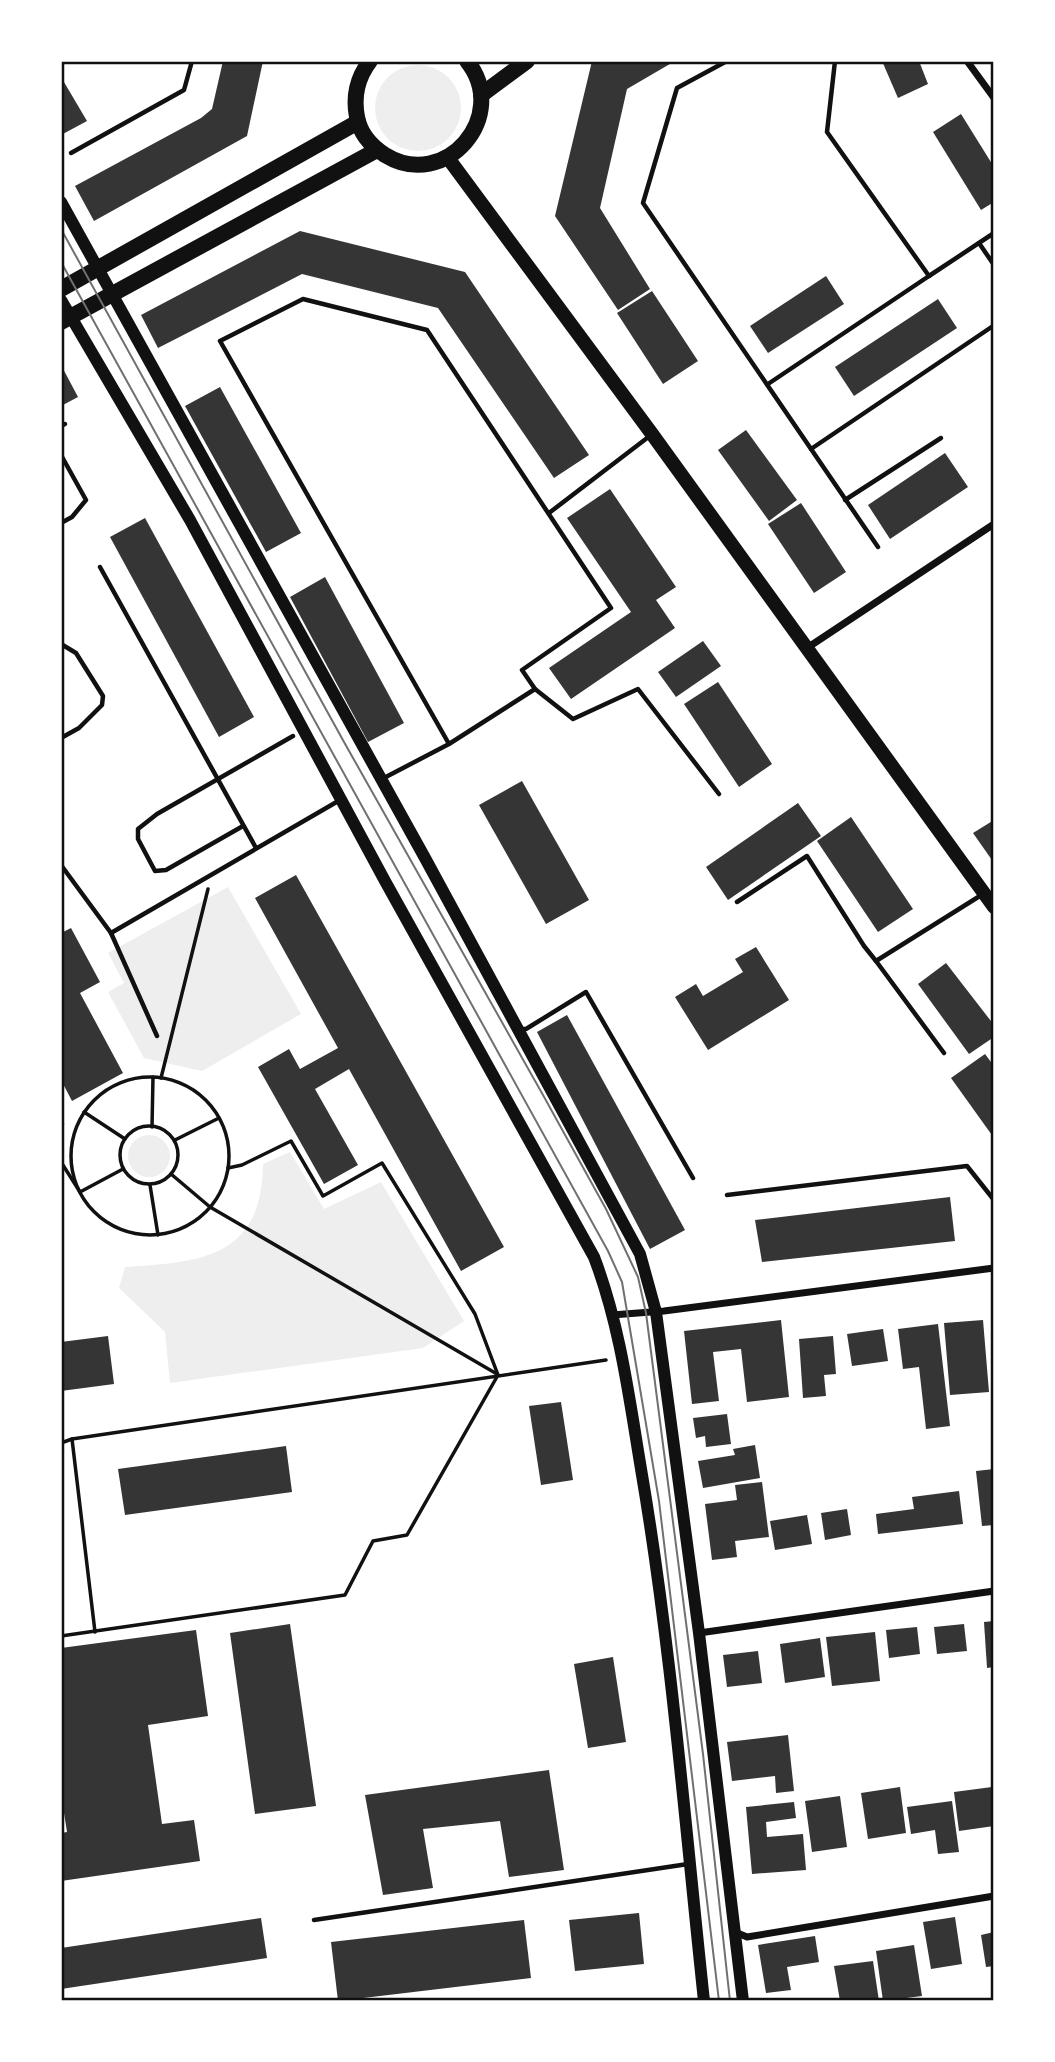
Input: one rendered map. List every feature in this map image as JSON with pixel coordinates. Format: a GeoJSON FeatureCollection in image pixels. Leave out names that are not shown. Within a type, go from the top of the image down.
{"type":"FeatureCollection","features":[{"type":"Feature","properties":{"kind":"main road"},"geometry":{"type":"LineString","coordinates":[[370,61],[356,86],[354,104],[358,122],[365,138],[377,150],[393,160],[411,165],[430,164],[448,158],[467,142],[479,120],[481,96],[470,62]]}},
{"type":"Feature","properties":{"kind":"main road"},"geometry":{"type":"LineString","coordinates":[[481,96],[527,61]]}},
{"type":"Feature","properties":{"kind":"main road"},"geometry":{"type":"LineString","coordinates":[[61,289],[358,122]]}},
{"type":"Feature","properties":{"kind":"main road"},"geometry":{"type":"LineString","coordinates":[[66,319],[377,150]]}},
{"type":"Feature","properties":{"kind":"main road"},"geometry":{"type":"LineString","coordinates":[[448,158],[652,434],[994,907]]}},
{"type":"Feature","properties":{"kind":"street"},"geometry":{"type":"LineString","coordinates":[[967,61],[994,98]]}},
{"type":"Feature","properties":{"kind":"street"},"geometry":{"type":"LineString","coordinates":[[61,202],[382,780],[640,1254],[656,1312],[699,1633],[743,2001]]}},
{"type":"Feature","properties":{"kind":"street"},"geometry":{"type":"LineString","coordinates":[[61,300],[66,319],[190,520],[594,1257],[609,1295],[652,1534],[704,2001]]}},
{"type":"Feature","properties":{"kind":"street"},"geometry":{"type":"LineString","coordinates":[[807,648],[994,524]]}},
{"type":"Feature","properties":{"kind":"street"},"geometry":{"type":"LineString","coordinates":[[612,1315],[656,1312],[994,1268]]}},
{"type":"Feature","properties":{"kind":"street"},"geometry":{"type":"LineString","coordinates":[[699,1633],[994,1591]]}},
{"type":"Feature","properties":{"kind":"street"},"geometry":{"type":"LineString","coordinates":[[735,1931],[747,1937],[994,1896]]}},
{"type":"Feature","properties":{"kind":"lane"},"geometry":{"type":"LineString","coordinates":[[72,153],[184,90],[192,61]]}},
{"type":"Feature","properties":{"kind":"lane"},"geometry":{"type":"LineString","coordinates":[[727,61],[677,88],[643,204],[878,547]]}},
{"type":"Feature","properties":{"kind":"lane"},"geometry":{"type":"LineString","coordinates":[[835,61],[827,132],[929,276]]}},
{"type":"Feature","properties":{"kind":"lane"},"geometry":{"type":"LineString","coordinates":[[768,384],[994,233]]}},
{"type":"Feature","properties":{"kind":"lane"},"geometry":{"type":"LineString","coordinates":[[979,243],[994,265]]}},
{"type":"Feature","properties":{"kind":"lane"},"geometry":{"type":"LineString","coordinates":[[449,744],[220,341],[303,299],[427,330],[611,608],[522,670],[535,689],[573,719],[638,689],[719,793]]}},
{"type":"Feature","properties":{"kind":"lane"},"geometry":{"type":"LineString","coordinates":[[810,449],[993,326]]}},
{"type":"Feature","properties":{"kind":"lane"},"geometry":{"type":"LineString","coordinates":[[549,513],[652,434]]}},
{"type":"Feature","properties":{"kind":"lane"},"geometry":{"type":"LineString","coordinates":[[845,500],[941,438]]}},
{"type":"Feature","properties":{"kind":"lane"},"geometry":{"type":"LineString","coordinates":[[61,455],[86,500],[72,517],[61,523]]}},
{"type":"Feature","properties":{"kind":"lane"},"geometry":{"type":"LineString","coordinates":[[100,567],[256,848]]}},
{"type":"Feature","properties":{"kind":"lane"},"geometry":{"type":"LineString","coordinates":[[61,644],[76,653],[103,696],[102,705],[95,713],[79,728],[61,738]]}},
{"type":"Feature","properties":{"kind":"lane"},"geometry":{"type":"LineString","coordinates":[[382,780],[449,744],[535,689]]}},
{"type":"Feature","properties":{"kind":"lane"},"geometry":{"type":"LineString","coordinates":[[243,826],[166,870],[155,871],[138,839],[138,829],[157,814],[293,736]]}},
{"type":"Feature","properties":{"kind":"lane"},"geometry":{"type":"LineString","coordinates":[[111,933],[341,799]]}},
{"type":"Feature","properties":{"kind":"lane"},"geometry":{"type":"LineString","coordinates":[[737,902],[807,856],[863,946],[944,1053]]}},
{"type":"Feature","properties":{"kind":"lane"},"geometry":{"type":"LineString","coordinates":[[61,865],[111,933],[158,1036]]}},
{"type":"Feature","properties":{"kind":"lane"},"geometry":{"type":"LineString","coordinates":[[876,961],[984,894]]}},
{"type":"Feature","properties":{"kind":"lane"},"geometry":{"type":"LineString","coordinates":[[519,1029],[526,1029],[586,992],[693,1178]]}},
{"type":"Feature","properties":{"kind":"lane"},"geometry":{"type":"LineString","coordinates":[[727,1195],[967,1166],[994,1200]]}},
{"type":"Feature","properties":{"kind":"lane"},"geometry":{"type":"LineString","coordinates":[[314,1920],[689,1864]]}},
{"type":"Feature","properties":{"kind":"path"},"geometry":{"type":"LineString","coordinates":[[161,1078],[208,894],[208,877]]}},
{"type":"Feature","properties":{"kind":"path"},"geometry":{"type":"LineString","coordinates":[[152,1126],[153,1077]]}},
{"type":"Feature","properties":{"kind":"path"},"geometry":{"type":"LineString","coordinates":[[61,1162],[80,1192],[98,1215],[126,1231],[158,1234],[198,1219],[222,1189],[228,1168],[228,1145],[219,1118],[210,1104],[195,1091],[169,1079],[153,1077],[125,1081],[109,1089],[85,1112],[73,1140],[73,1171],[80,1192]]}},
{"type":"Feature","properties":{"kind":"path"},"geometry":{"type":"LineString","coordinates":[[85,1112],[125,1139]]}},
{"type":"Feature","properties":{"kind":"path"},"geometry":{"type":"LineString","coordinates":[[175,1140],[219,1118]]}},
{"type":"Feature","properties":{"kind":"path"},"geometry":{"type":"LineString","coordinates":[[152,1126],[167,1132],[175,1140],[178,1156],[171,1174],[160,1182],[150,1184],[133,1180],[123,1170],[120,1158],[121,1145],[125,1139],[135,1130],[152,1126]]}},
{"type":"Feature","properties":{"kind":"path"},"geometry":{"type":"LineString","coordinates":[[228,1168],[242,1165],[291,1142],[323,1196],[382,1163],[475,1314],[498,1375]]}},
{"type":"Feature","properties":{"kind":"path"},"geometry":{"type":"LineString","coordinates":[[80,1192],[123,1170]]}},
{"type":"Feature","properties":{"kind":"path"},"geometry":{"type":"LineString","coordinates":[[171,1174],[210,1207],[498,1375]]}},
{"type":"Feature","properties":{"kind":"path"},"geometry":{"type":"LineString","coordinates":[[150,1184],[158,1234]]}},
{"type":"Feature","properties":{"kind":"path"},"geometry":{"type":"LineString","coordinates":[[61,1443],[72,1439],[622,1358]]}},
{"type":"Feature","properties":{"kind":"path"},"geometry":{"type":"LineString","coordinates":[[61,1636],[345,1595],[373,1541],[407,1535],[498,1375]]}},
{"type":"Feature","properties":{"kind":"path"},"geometry":{"type":"LineString","coordinates":[[72,1439],[95,1632]]}},
{"type":"Feature","properties":{"kind":"shaded area"},"geometry":{"type":"Polygon","coordinates":[[[418,65],[442,72],[454,84],[461,108],[454,132],[442,144],[418,151],[394,144],[382,132],[375,108],[382,84],[394,72],[418,65]]]}},
{"type":"Feature","properties":{"kind":"shaded area"},"geometry":{"type":"Polygon","coordinates":[[[228,887],[301,1014],[202,1071],[144,1058],[108,992],[124,983],[108,953],[228,887]]]}},
{"type":"Feature","properties":{"kind":"shaded area"},"geometry":{"type":"Polygon","coordinates":[[[149,1135],[164,1141],[170,1156],[164,1171],[149,1177],[134,1171],[128,1156],[134,1141],[149,1135]]]}},
{"type":"Feature","properties":{"kind":"shaded area"},"geometry":{"type":"Polygon","coordinates":[[[290,1152],[324,1209],[381,1182],[464,1321],[423,1348],[170,1383],[165,1332],[119,1288],[125,1267],[178,1262],[222,1249],[239,1237],[252,1219],[260,1195],[263,1164],[290,1152]]]}},
{"type":"Feature","properties":{"kind":"building"},"geometry":{"type":"Polygon","coordinates":[[[223,61],[263,61],[247,136],[94,221],[75,186],[201,118],[212,109],[223,61]]]}},
{"type":"Feature","properties":{"kind":"building"},"geometry":{"type":"Polygon","coordinates":[[[592,61],[675,61],[627,89],[600,208],[650,289],[618,310],[555,216],[592,61]]]}},
{"type":"Feature","properties":{"kind":"building"},"geometry":{"type":"Polygon","coordinates":[[[882,61],[919,61],[928,84],[898,98],[882,61]]]}},
{"type":"Feature","properties":{"kind":"building"},"geometry":{"type":"Polygon","coordinates":[[[61,77],[87,121],[61,135],[61,77]]]}},
{"type":"Feature","properties":{"kind":"building"},"geometry":{"type":"Polygon","coordinates":[[[961,114],[994,167],[994,202],[981,210],[933,132],[961,114]]]}},
{"type":"Feature","properties":{"kind":"building"},"geometry":{"type":"Polygon","coordinates":[[[300,231],[465,272],[589,455],[554,478],[438,308],[302,274],[158,348],[141,315],[300,231]]]}},
{"type":"Feature","properties":{"kind":"building"},"geometry":{"type":"Polygon","coordinates":[[[826,276],[844,304],[768,353],[750,326],[826,276]]]}},
{"type":"Feature","properties":{"kind":"building"},"geometry":{"type":"Polygon","coordinates":[[[652,291],[698,361],[663,384],[617,313],[652,291]]]}},
{"type":"Feature","properties":{"kind":"building"},"geometry":{"type":"Polygon","coordinates":[[[938,299],[957,328],[854,396],[835,367],[938,299]]]}},
{"type":"Feature","properties":{"kind":"building"},"geometry":{"type":"Polygon","coordinates":[[[61,365],[78,397],[61,406],[61,365]]]}},
{"type":"Feature","properties":{"kind":"building"},"geometry":{"type":"Polygon","coordinates":[[[220,387],[301,533],[266,552],[185,406],[220,387]]]}},
{"type":"Feature","properties":{"kind":"building"},"geometry":{"type":"Polygon","coordinates":[[[746,430],[797,500],[769,521],[718,450],[746,430]]]}},
{"type":"Feature","properties":{"kind":"building"},"geometry":{"type":"Polygon","coordinates":[[[945,453],[968,487],[890,539],[868,505],[945,453]]]}},
{"type":"Feature","properties":{"kind":"building"},"geometry":{"type":"Polygon","coordinates":[[[610,489],[676,587],[656,600],[675,628],[571,699],[549,668],[631,612],[567,518],[610,489]]]}},
{"type":"Feature","properties":{"kind":"building"},"geometry":{"type":"Polygon","coordinates":[[[801,503],[846,572],[814,593],[768,524],[801,503]]]}},
{"type":"Feature","properties":{"kind":"building"},"geometry":{"type":"Polygon","coordinates":[[[145,518],[254,717],[219,737],[110,537],[145,518]]]}},
{"type":"Feature","properties":{"kind":"building"},"geometry":{"type":"Polygon","coordinates":[[[325,577],[404,723],[368,742],[290,597],[325,577]]]}},
{"type":"Feature","properties":{"kind":"building"},"geometry":{"type":"Polygon","coordinates":[[[703,641],[721,666],[676,697],[658,672],[703,641]]]}},
{"type":"Feature","properties":{"kind":"building"},"geometry":{"type":"Polygon","coordinates":[[[718,682],[772,764],[739,787],[684,704],[718,682]]]}},
{"type":"Feature","properties":{"kind":"building"},"geometry":{"type":"Polygon","coordinates":[[[522,781],[589,900],[546,924],[479,805],[522,781]]]}},
{"type":"Feature","properties":{"kind":"building"},"geometry":{"type":"Polygon","coordinates":[[[798,803],[821,836],[728,900],[706,867],[798,803]]]}},
{"type":"Feature","properties":{"kind":"building"},"geometry":{"type":"Polygon","coordinates":[[[851,817],[913,909],[878,932],[817,841],[851,817]]]}},
{"type":"Feature","properties":{"kind":"building"},"geometry":{"type":"Polygon","coordinates":[[[994,820],[994,863],[973,833],[994,820]]]}},
{"type":"Feature","properties":{"kind":"building"},"geometry":{"type":"Polygon","coordinates":[[[296,875],[504,1247],[461,1271],[349,1069],[315,1089],[358,1165],[324,1184],[258,1067],[289,1049],[300,1069],[338,1048],[255,898],[296,875]]]}},
{"type":"Feature","properties":{"kind":"building"},"geometry":{"type":"Polygon","coordinates":[[[71,928],[100,982],[80,993],[123,1073],[72,1101],[61,1080],[61,933],[71,928]]]}},
{"type":"Feature","properties":{"kind":"building"},"geometry":{"type":"Polygon","coordinates":[[[756,947],[789,1000],[708,1050],[675,997],[696,984],[703,996],[743,972],[735,959],[756,947]]]}},
{"type":"Feature","properties":{"kind":"building"},"geometry":{"type":"Polygon","coordinates":[[[946,963],[994,1025],[994,1037],[969,1054],[918,984],[946,963]]]}},
{"type":"Feature","properties":{"kind":"building"},"geometry":{"type":"Polygon","coordinates":[[[567,1015],[685,1230],[650,1249],[537,1032],[567,1015]]]}},
{"type":"Feature","properties":{"kind":"building"},"geometry":{"type":"Polygon","coordinates":[[[985,1054],[994,1066],[994,1138],[951,1078],[985,1054]]]}},
{"type":"Feature","properties":{"kind":"building"},"geometry":{"type":"Polygon","coordinates":[[[950,1197],[955,1241],[762,1262],[755,1220],[950,1197]]]}},
{"type":"Feature","properties":{"kind":"building"},"geometry":{"type":"Polygon","coordinates":[[[781,1320],[789,1397],[747,1402],[741,1349],[713,1352],[719,1401],[692,1404],[684,1331],[781,1320]]]}},
{"type":"Feature","properties":{"kind":"building"},"geometry":{"type":"Polygon","coordinates":[[[983,1320],[989,1392],[950,1395],[944,1323],[983,1320]]]}},
{"type":"Feature","properties":{"kind":"building"},"geometry":{"type":"Polygon","coordinates":[[[938,1324],[950,1426],[926,1429],[919,1367],[903,1369],[898,1329],[938,1324]]]}},
{"type":"Feature","properties":{"kind":"building"},"geometry":{"type":"Polygon","coordinates":[[[883,1329],[888,1361],[852,1366],[847,1334],[883,1329]]]}},
{"type":"Feature","properties":{"kind":"building"},"geometry":{"type":"Polygon","coordinates":[[[108,1336],[114,1384],[61,1391],[61,1342],[108,1336]]]}},
{"type":"Feature","properties":{"kind":"building"},"geometry":{"type":"Polygon","coordinates":[[[833,1336],[836,1374],[824,1375],[826,1396],[803,1398],[799,1339],[833,1336]]]}},
{"type":"Feature","properties":{"kind":"building"},"geometry":{"type":"Polygon","coordinates":[[[561,1402],[573,1480],[541,1485],[529,1406],[561,1402]]]}},
{"type":"Feature","properties":{"kind":"building"},"geometry":{"type":"Polygon","coordinates":[[[727,1414],[731,1444],[706,1447],[705,1436],[696,1438],[693,1418],[727,1414]]]}},
{"type":"Feature","properties":{"kind":"building"},"geometry":{"type":"Polygon","coordinates":[[[755,1445],[760,1478],[703,1488],[698,1461],[735,1455],[733,1449],[755,1445]]]}},
{"type":"Feature","properties":{"kind":"building"},"geometry":{"type":"Polygon","coordinates":[[[286,1446],[292,1492],[125,1515],[118,1469],[286,1446]]]}},
{"type":"Feature","properties":{"kind":"building"},"geometry":{"type":"Polygon","coordinates":[[[994,1469],[994,1525],[982,1526],[976,1471],[994,1469]]]}},
{"type":"Feature","properties":{"kind":"building"},"geometry":{"type":"Polygon","coordinates":[[[762,1482],[769,1537],[735,1541],[737,1557],[712,1560],[705,1504],[737,1500],[735,1485],[762,1482]]]}},
{"type":"Feature","properties":{"kind":"building"},"geometry":{"type":"Polygon","coordinates":[[[959,1491],[963,1524],[878,1534],[876,1514],[914,1509],[912,1497],[959,1491]]]}},
{"type":"Feature","properties":{"kind":"building"},"geometry":{"type":"Polygon","coordinates":[[[847,1509],[851,1535],[825,1540],[821,1513],[847,1509]]]}},
{"type":"Feature","properties":{"kind":"building"},"geometry":{"type":"Polygon","coordinates":[[[807,1515],[812,1544],[775,1550],[770,1521],[807,1515]]]}},
{"type":"Feature","properties":{"kind":"building"},"geometry":{"type":"Polygon","coordinates":[[[994,1621],[994,1667],[987,1668],[984,1622],[994,1621]]]}},
{"type":"Feature","properties":{"kind":"building"},"geometry":{"type":"Polygon","coordinates":[[[290,1624],[316,1806],[255,1814],[230,1633],[290,1624]]]}},
{"type":"Feature","properties":{"kind":"building"},"geometry":{"type":"Polygon","coordinates":[[[964,1624],[967,1651],[937,1654],[934,1627],[964,1624]]]}},
{"type":"Feature","properties":{"kind":"building"},"geometry":{"type":"Polygon","coordinates":[[[917,1627],[920,1654],[889,1658],[886,1630],[917,1627]]]}},
{"type":"Feature","properties":{"kind":"building"},"geometry":{"type":"Polygon","coordinates":[[[196,1630],[208,1716],[148,1725],[162,1824],[194,1820],[200,1861],[61,1881],[61,1833],[67,1832],[61,1794],[61,1648],[196,1630]]]}},
{"type":"Feature","properties":{"kind":"building"},"geometry":{"type":"Polygon","coordinates":[[[875,1632],[880,1681],[832,1686],[826,1637],[875,1632]]]}},
{"type":"Feature","properties":{"kind":"building"},"geometry":{"type":"Polygon","coordinates":[[[820,1638],[825,1677],[785,1683],[780,1644],[820,1638]]]}},
{"type":"Feature","properties":{"kind":"building"},"geometry":{"type":"Polygon","coordinates":[[[758,1651],[762,1683],[727,1687],[723,1655],[758,1651]]]}},
{"type":"Feature","properties":{"kind":"building"},"geometry":{"type":"Polygon","coordinates":[[[613,1657],[626,1742],[588,1748],[574,1664],[613,1657]]]}},
{"type":"Feature","properties":{"kind":"building"},"geometry":{"type":"Polygon","coordinates":[[[788,1735],[794,1791],[776,1793],[775,1776],[732,1781],[727,1742],[788,1735]]]}},
{"type":"Feature","properties":{"kind":"building"},"geometry":{"type":"Polygon","coordinates":[[[549,1770],[564,1870],[509,1877],[500,1821],[423,1829],[433,1888],[383,1895],[365,1795],[549,1770]]]}},
{"type":"Feature","properties":{"kind":"building"},"geometry":{"type":"Polygon","coordinates":[[[900,1787],[906,1833],[868,1839],[861,1793],[900,1787]]]}},
{"type":"Feature","properties":{"kind":"building"},"geometry":{"type":"Polygon","coordinates":[[[992,1787],[994,1826],[959,1831],[954,1792],[992,1787]]]}},
{"type":"Feature","properties":{"kind":"building"},"geometry":{"type":"Polygon","coordinates":[[[840,1796],[847,1847],[812,1852],[805,1801],[840,1796]]]}},
{"type":"Feature","properties":{"kind":"building"},"geometry":{"type":"Polygon","coordinates":[[[952,1801],[959,1852],[938,1854],[935,1830],[911,1834],[907,1807],[952,1801]]]}},
{"type":"Feature","properties":{"kind":"building"},"geometry":{"type":"Polygon","coordinates":[[[794,1802],[796,1818],[766,1822],[767,1837],[803,1834],[806,1870],[752,1874],[746,1807],[794,1802]]]}},
{"type":"Feature","properties":{"kind":"building"},"geometry":{"type":"Polygon","coordinates":[[[639,1913],[644,1964],[575,1971],[569,1920],[639,1913]]]}},
{"type":"Feature","properties":{"kind":"building"},"geometry":{"type":"Polygon","coordinates":[[[955,1917],[962,1964],[931,1969],[923,1922],[955,1917]]]}},
{"type":"Feature","properties":{"kind":"building"},"geometry":{"type":"Polygon","coordinates":[[[261,1918],[267,1958],[61,1989],[61,1948],[261,1918]]]}},
{"type":"Feature","properties":{"kind":"building"},"geometry":{"type":"Polygon","coordinates":[[[524,1920],[531,1978],[338,2001],[331,1942],[524,1920]]]}},
{"type":"Feature","properties":{"kind":"building"},"geometry":{"type":"Polygon","coordinates":[[[994,1932],[994,1966],[986,1967],[981,1935],[994,1932]]]}},
{"type":"Feature","properties":{"kind":"building"},"geometry":{"type":"Polygon","coordinates":[[[815,1936],[819,1962],[787,1967],[791,1990],[766,1993],[758,1945],[815,1936]]]}},
{"type":"Feature","properties":{"kind":"building"},"geometry":{"type":"Polygon","coordinates":[[[914,1945],[922,1996],[883,2001],[876,1951],[914,1945]]]}},
{"type":"Feature","properties":{"kind":"building"},"geometry":{"type":"Polygon","coordinates":[[[873,1961],[879,2001],[840,2001],[834,1966],[873,1961]]]}},
{"type":"Feature","properties":{"kind":"tram line"},"geometry":{"type":"LineString","coordinates":[[61,229],[606,1209],[638,1277],[646,1313],[703,1754],[730,2001]]}},
{"type":"Feature","properties":{"kind":"tram line"},"geometry":{"type":"LineString","coordinates":[[61,262],[608,1251],[622,1282],[659,1501],[719,2001]]}}]}
